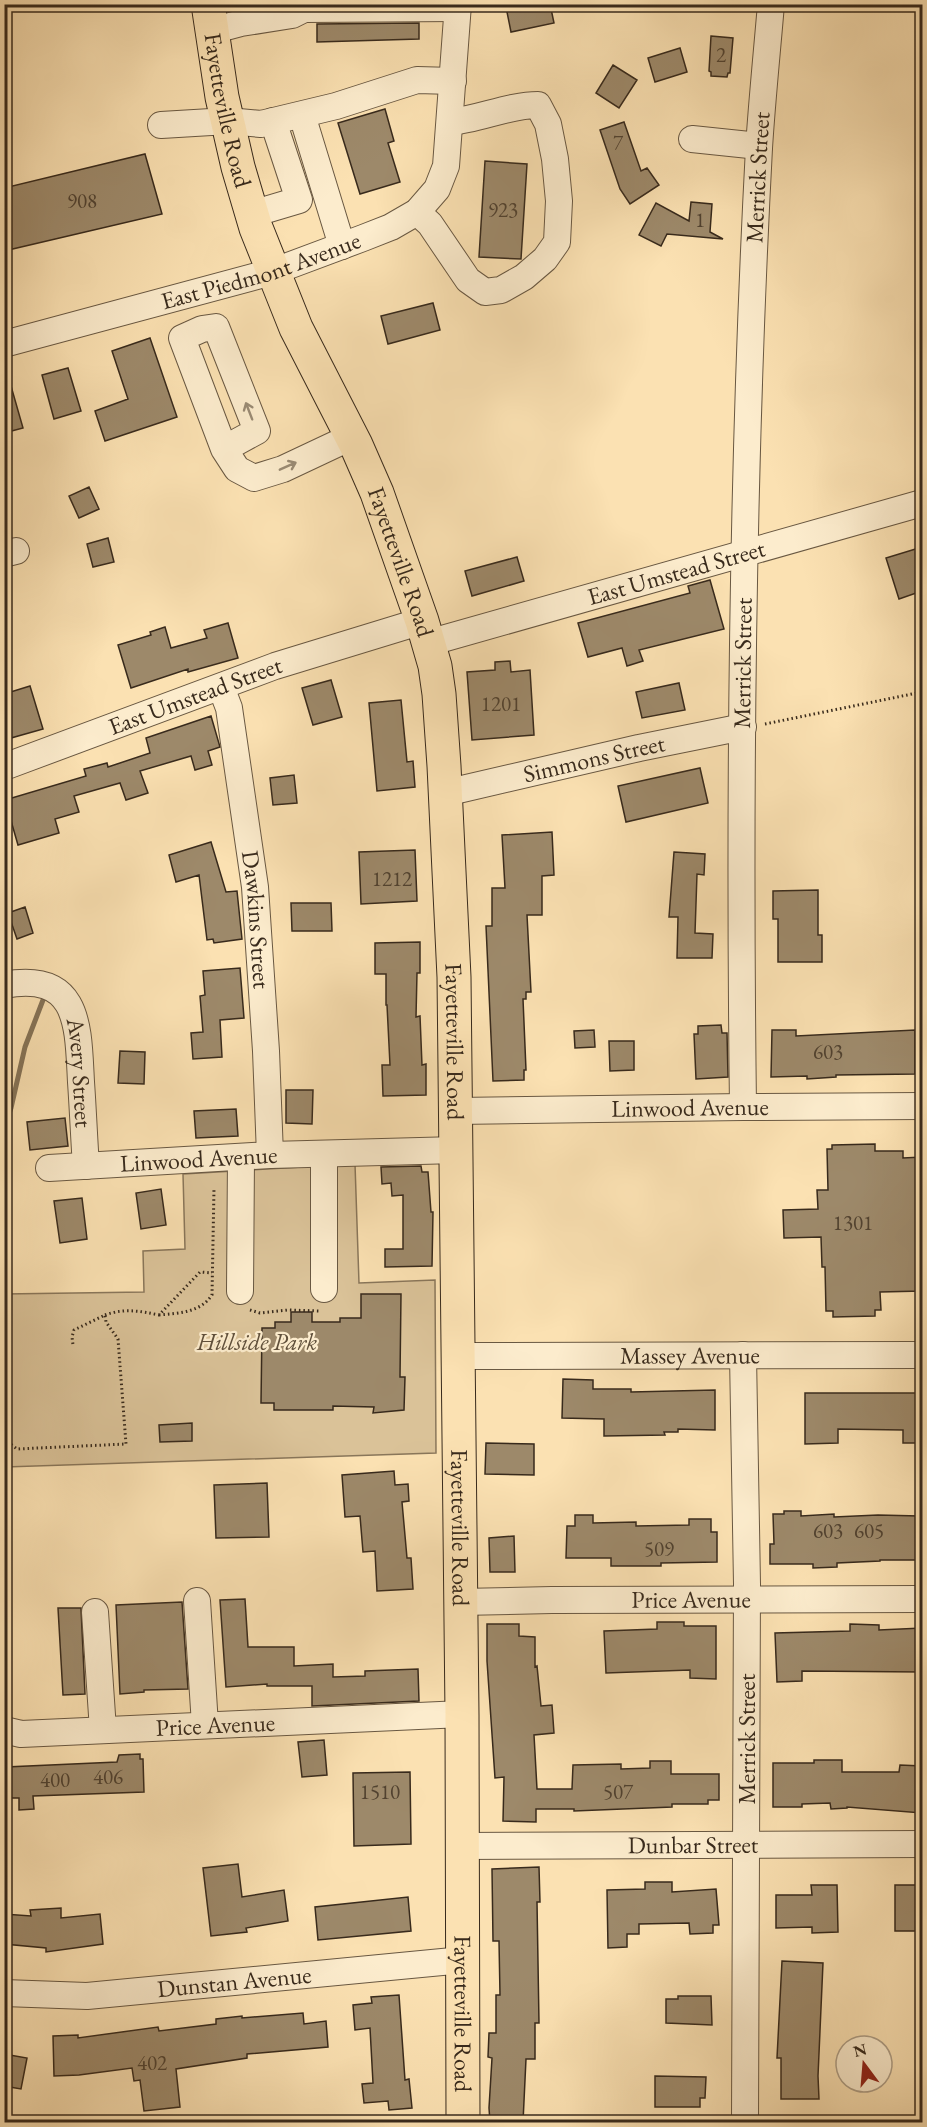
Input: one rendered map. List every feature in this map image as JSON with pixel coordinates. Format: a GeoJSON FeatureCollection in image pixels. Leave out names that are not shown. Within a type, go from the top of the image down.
{"type":"FeatureCollection","features":[{"type":"Feature","properties":{"kind":"main road","name":"Fayetteville Road"},"geometry":{"type":"LineString","coordinates":[[209,18],[222,97],[238,167],[252,214],[272,272],[296,328],[377,494],[425,632],[439,694],[454,977],[457,1150],[463,2122]]}},
{"type":"Feature","properties":{"kind":"street","name":"Merrick Street"},"geometry":{"type":"LineString","coordinates":[[743,1107],[752,726],[744,552],[759,146],[771,4]]}},
{"type":"Feature","properties":{"kind":"street"},"geometry":{"type":"LineString","coordinates":[[209,18],[241,23],[292,15],[304,9],[458,6]]}},
{"type":"Feature","properties":{"kind":"street","name":"East Piedmont Avenue"},"geometry":{"type":"LineString","coordinates":[[4,344],[272,272],[391,227],[417,212],[437,189],[446,165],[458,6]]}},
{"type":"Feature","properties":{"kind":"street"},"geometry":{"type":"LineString","coordinates":[[161,125],[228,121],[261,124],[308,113],[417,80],[453,81]]}},
{"type":"Feature","properties":{"kind":"street"},"geometry":{"type":"LineString","coordinates":[[417,212],[430,224],[468,280],[485,292],[501,290],[524,277],[545,259],[557,242],[559,201],[555,159],[548,124],[538,105],[526,105],[450,122]]}},
{"type":"Feature","properties":{"kind":"street"},"geometry":{"type":"LineString","coordinates":[[308,113],[314,205]]}},
{"type":"Feature","properties":{"kind":"street"},"geometry":{"type":"LineString","coordinates":[[308,113],[342,246]]}},
{"type":"Feature","properties":{"kind":"street"},"geometry":{"type":"LineString","coordinates":[[273,121],[314,205],[342,246]]}},
{"type":"Feature","properties":{"kind":"street"},"geometry":{"type":"LineString","coordinates":[[692,139],[759,146]]}},
{"type":"Feature","properties":{"kind":"street"},"geometry":{"type":"LineString","coordinates":[[252,214],[314,205]]}},
{"type":"Feature","properties":{"kind":"street"},"geometry":{"type":"LineString","coordinates":[[192,294],[202,329]]}},
{"type":"Feature","properties":{"kind":"street"},"geometry":{"type":"LineString","coordinates":[[224,449],[257,431],[216,327],[202,329],[182,338],[224,449],[237,469],[254,478],[283,469],[351,437]]}},
{"type":"Feature","properties":{"kind":"street","name":"East Umstead Street"},"geometry":{"type":"LineString","coordinates":[[4,767],[325,650],[425,632],[744,552],[922,503]]}},
{"type":"Feature","properties":{"kind":"street","name":"Dawkins Street"},"geometry":{"type":"LineString","coordinates":[[221,687],[229,708],[255,887],[264,1008],[270,1155]]}},
{"type":"Feature","properties":{"kind":"street","name":"Simmons Street"},"geometry":{"type":"LineString","coordinates":[[445,793],[639,748],[752,726]]}},
{"type":"Feature","properties":{"kind":"street","name":"Avery Street"},"geometry":{"type":"LineString","coordinates":[[4,985],[24,981],[39,982],[55,990],[67,1002],[75,1017],[79,1041],[86,1166]]}},
{"type":"Feature","properties":{"kind":"street","name":"Linwood Avenue"},"geometry":{"type":"LineString","coordinates":[[456,1111],[922,1106]]}},
{"type":"Feature","properties":{"kind":"street","name":"Linwood Avenue"},"geometry":{"type":"LineString","coordinates":[[49,1168],[270,1155],[457,1150]]}},
{"type":"Feature","properties":{"kind":"street"},"geometry":{"type":"LineString","coordinates":[[322,1154],[324,1166],[323,1300]]}},
{"type":"Feature","properties":{"kind":"street"},"geometry":{"type":"LineString","coordinates":[[234,1299],[240,1157]]}},
{"type":"Feature","properties":{"kind":"street","name":"Merrick Street"},"geometry":{"type":"LineString","coordinates":[[743,1355],[747,1599],[745,2122]]}},
{"type":"Feature","properties":{"kind":"street","name":"Massey Avenue"},"geometry":{"type":"LineString","coordinates":[[459,1356],[922,1355]]}},
{"type":"Feature","properties":{"kind":"street","name":"Price Avenue"},"geometry":{"type":"LineString","coordinates":[[460,1602],[922,1599]]}},
{"type":"Feature","properties":{"kind":"street"},"geometry":{"type":"LineString","coordinates":[[197,1601],[205,1725]]}},
{"type":"Feature","properties":{"kind":"street"},"geometry":{"type":"LineString","coordinates":[[95,1612],[103,1731]]}},
{"type":"Feature","properties":{"kind":"street","name":"Price Avenue"},"geometry":{"type":"LineString","coordinates":[[4,1730],[21,1734],[462,1714]]}},
{"type":"Feature","properties":{"kind":"street","name":"Dunbar Street"},"geometry":{"type":"LineString","coordinates":[[462,1846],[922,1844]]}},
{"type":"Feature","properties":{"kind":"street","name":"Dunstan Avenue"},"geometry":{"type":"LineString","coordinates":[[4,1993],[87,1995],[463,1960]]}},
{"type":"Feature","properties":{"kind":"path"},"geometry":{"type":"LineString","coordinates":[[752,726],[922,692]]}},
{"type":"Feature","properties":{"kind":"path"},"geometry":{"type":"LineString","coordinates":[[73,1345],[74,1330],[105,1315],[127,1310],[159,1315],[180,1313],[199,1308],[212,1295],[214,1188]]}},
{"type":"Feature","properties":{"kind":"path"},"geometry":{"type":"LineString","coordinates":[[159,1315],[200,1272],[212,1273]]}},
{"type":"Feature","properties":{"kind":"path"},"geometry":{"type":"LineString","coordinates":[[212,1295],[234,1299],[260,1313],[288,1310],[323,1300]]}},
{"type":"Feature","properties":{"kind":"path"},"geometry":{"type":"LineString","coordinates":[[4,1439],[17,1449],[126,1444],[118,1339],[106,1322],[105,1315]]}},
{"type":"Feature","properties":{"kind":"green space","name":"Hillside Park"},"geometry":{"type":"Polygon","coordinates":[[[355,1164],[359,1283],[435,1280],[436,1453],[5,1467],[4,1294],[144,1292],[143,1251],[185,1249],[183,1174],[355,1164]]]}},
{"type":"Feature","properties":{"kind":"building"},"geometry":{"type":"Polygon","coordinates":[[[519,4],[550,4],[554,23],[511,32],[506,7],[519,4]]]}},
{"type":"Feature","properties":{"kind":"building"},"geometry":{"type":"Polygon","coordinates":[[[419,23],[419,39],[317,42],[317,24],[419,23]]]}},
{"type":"Feature","properties":{"kind":"building"},"geometry":{"type":"Polygon","coordinates":[[[711,36],[733,38],[730,73],[727,77],[711,76],[709,71],[711,36]]]}},
{"type":"Feature","properties":{"kind":"building"},"geometry":{"type":"Polygon","coordinates":[[[680,48],[687,72],[655,82],[648,58],[680,48]]]}},
{"type":"Feature","properties":{"kind":"building"},"geometry":{"type":"Polygon","coordinates":[[[613,65],[637,80],[619,108],[596,93],[613,65]]]}},
{"type":"Feature","properties":{"kind":"building"},"geometry":{"type":"Polygon","coordinates":[[[385,109],[394,141],[388,143],[400,182],[360,194],[338,123],[385,109]]]}},
{"type":"Feature","properties":{"kind":"building"},"geometry":{"type":"Polygon","coordinates":[[[624,122],[641,171],[647,168],[659,185],[630,204],[620,189],[600,130],[624,122]]]}},
{"type":"Feature","properties":{"kind":"building"},"geometry":{"type":"Polygon","coordinates":[[[145,154],[162,214],[4,251],[4,188],[145,154]]]}},
{"type":"Feature","properties":{"kind":"building"},"geometry":{"type":"Polygon","coordinates":[[[485,161],[527,164],[521,259],[479,257],[485,161]]]}},
{"type":"Feature","properties":{"kind":"building"},"geometry":{"type":"Polygon","coordinates":[[[691,202],[712,204],[710,232],[723,239],[667,234],[661,246],[639,235],[656,203],[689,221],[691,202]]]}},
{"type":"Feature","properties":{"kind":"building"},"geometry":{"type":"Polygon","coordinates":[[[433,303],[440,330],[388,344],[381,316],[433,303]]]}},
{"type":"Feature","properties":{"kind":"building"},"geometry":{"type":"Polygon","coordinates":[[[150,338],[177,417],[105,441],[95,411],[128,399],[112,351],[150,338]]]}},
{"type":"Feature","properties":{"kind":"building"},"geometry":{"type":"Polygon","coordinates":[[[68,368],[81,411],[54,419],[42,375],[68,368]]]}},
{"type":"Feature","properties":{"kind":"building"},"geometry":{"type":"Polygon","coordinates":[[[4,379],[9,379],[23,428],[4,433],[4,379]]]}},
{"type":"Feature","properties":{"kind":"building"},"geometry":{"type":"Polygon","coordinates":[[[89,487],[99,509],[79,518],[69,496],[89,487]]]}},
{"type":"Feature","properties":{"kind":"building"},"geometry":{"type":"Polygon","coordinates":[[[108,538],[114,562],[93,567],[87,544],[108,538]]]}},
{"type":"Feature","properties":{"kind":"building"},"geometry":{"type":"Polygon","coordinates":[[[922,547],[922,591],[899,599],[886,558],[922,547]]]}},
{"type":"Feature","properties":{"kind":"building"},"geometry":{"type":"Polygon","coordinates":[[[517,557],[524,581],[472,596],[465,571],[517,557]]]}},
{"type":"Feature","properties":{"kind":"building"},"geometry":{"type":"Polygon","coordinates":[[[710,580],[724,629],[639,650],[643,661],[627,666],[622,648],[588,657],[578,623],[690,593],[688,586],[710,580]]]}},
{"type":"Feature","properties":{"kind":"building"},"geometry":{"type":"Polygon","coordinates":[[[228,623],[238,658],[188,672],[188,669],[131,688],[118,645],[151,635],[150,632],[165,627],[171,648],[207,638],[204,630],[228,623]]]}},
{"type":"Feature","properties":{"kind":"building"},"geometry":{"type":"Polygon","coordinates":[[[510,661],[511,672],[530,670],[534,735],[472,740],[467,672],[495,670],[495,662],[510,661]]]}},
{"type":"Feature","properties":{"kind":"building"},"geometry":{"type":"Polygon","coordinates":[[[331,680],[342,717],[313,725],[302,688],[331,680]]]}},
{"type":"Feature","properties":{"kind":"building"},"geometry":{"type":"Polygon","coordinates":[[[679,683],[685,710],[642,718],[636,692],[679,683]]]}},
{"type":"Feature","properties":{"kind":"building"},"geometry":{"type":"Polygon","coordinates":[[[30,686],[43,729],[11,738],[4,717],[4,694],[30,686]]]}},
{"type":"Feature","properties":{"kind":"building"},"geometry":{"type":"Polygon","coordinates":[[[401,700],[407,762],[413,761],[415,787],[377,791],[369,703],[401,700]]]}},
{"type":"Feature","properties":{"kind":"building"},"geometry":{"type":"Polygon","coordinates":[[[211,716],[220,747],[208,751],[212,765],[195,770],[191,756],[140,771],[148,793],[126,800],[120,783],[74,796],[79,812],[55,819],[59,833],[18,845],[5,800],[86,776],[84,769],[107,763],[108,767],[150,753],[146,738],[211,716]]]}},
{"type":"Feature","properties":{"kind":"building"},"geometry":{"type":"Polygon","coordinates":[[[700,768],[708,803],[626,822],[618,786],[700,768]]]}},
{"type":"Feature","properties":{"kind":"building"},"geometry":{"type":"Polygon","coordinates":[[[294,775],[297,803],[273,805],[270,778],[294,775]]]}},
{"type":"Feature","properties":{"kind":"building"},"geometry":{"type":"Polygon","coordinates":[[[552,832],[554,875],[542,876],[542,915],[527,915],[531,992],[526,992],[526,999],[523,999],[526,1070],[524,1070],[524,1080],[493,1081],[486,926],[492,926],[492,888],[505,888],[502,835],[552,832]]]}},
{"type":"Feature","properties":{"kind":"building"},"geometry":{"type":"Polygon","coordinates":[[[211,842],[226,892],[237,891],[242,939],[214,943],[213,939],[207,940],[199,875],[176,882],[169,855],[211,842]]]}},
{"type":"Feature","properties":{"kind":"building"},"geometry":{"type":"Polygon","coordinates":[[[415,850],[417,901],[361,904],[359,852],[415,850]]]}},
{"type":"Feature","properties":{"kind":"building"},"geometry":{"type":"Polygon","coordinates":[[[674,852],[705,854],[704,875],[697,874],[695,933],[713,934],[712,958],[677,958],[678,917],[669,917],[674,852]]]}},
{"type":"Feature","properties":{"kind":"building"},"geometry":{"type":"Polygon","coordinates":[[[818,890],[818,935],[822,935],[822,962],[778,962],[778,919],[773,919],[773,891],[818,890]]]}},
{"type":"Feature","properties":{"kind":"building"},"geometry":{"type":"Polygon","coordinates":[[[291,903],[331,903],[332,931],[292,931],[291,903]]]}},
{"type":"Feature","properties":{"kind":"building"},"geometry":{"type":"Polygon","coordinates":[[[25,907],[33,933],[17,939],[8,913],[25,907]]]}},
{"type":"Feature","properties":{"kind":"building"},"geometry":{"type":"Polygon","coordinates":[[[420,942],[416,1017],[420,1016],[422,1065],[426,1064],[426,1095],[383,1096],[382,1065],[390,1065],[386,974],[375,974],[375,943],[420,942]]]}},
{"type":"Feature","properties":{"kind":"building"},"geometry":{"type":"Polygon","coordinates":[[[240,968],[244,1018],[220,1020],[222,1057],[193,1059],[191,1033],[203,1032],[200,996],[205,995],[203,971],[240,968]]]}},
{"type":"Feature","properties":{"kind":"building"},"geometry":{"type":"Polygon","coordinates":[[[721,1025],[722,1033],[727,1033],[728,1077],[696,1079],[694,1034],[698,1034],[698,1026],[721,1025]]]}},
{"type":"Feature","properties":{"kind":"building"},"geometry":{"type":"Polygon","coordinates":[[[594,1030],[595,1047],[575,1048],[574,1031],[594,1030]]]}},
{"type":"Feature","properties":{"kind":"building"},"geometry":{"type":"Polygon","coordinates":[[[772,1030],[796,1030],[796,1036],[915,1030],[915,1074],[836,1075],[836,1077],[807,1079],[807,1076],[771,1077],[772,1030]]]}},
{"type":"Feature","properties":{"kind":"building"},"geometry":{"type":"Polygon","coordinates":[[[609,1041],[634,1041],[634,1070],[610,1071],[609,1041]]]}},
{"type":"Feature","properties":{"kind":"building"},"geometry":{"type":"Polygon","coordinates":[[[120,1051],[145,1052],[144,1084],[118,1083],[120,1051]]]}},
{"type":"Feature","properties":{"kind":"building"},"geometry":{"type":"Polygon","coordinates":[[[286,1090],[313,1090],[312,1124],[286,1123],[286,1090]]]}},
{"type":"Feature","properties":{"kind":"building"},"geometry":{"type":"Polygon","coordinates":[[[236,1109],[238,1136],[196,1138],[194,1111],[236,1109]]]}},
{"type":"Feature","properties":{"kind":"building"},"geometry":{"type":"Polygon","coordinates":[[[65,1118],[68,1146],[30,1150],[27,1122],[65,1118]]]}},
{"type":"Feature","properties":{"kind":"building"},"geometry":{"type":"Polygon","coordinates":[[[875,1144],[875,1151],[903,1151],[903,1158],[922,1157],[922,1291],[880,1292],[881,1310],[875,1310],[875,1316],[833,1317],[833,1311],[826,1311],[825,1267],[822,1267],[821,1237],[784,1238],[783,1210],[818,1209],[817,1190],[828,1190],[827,1149],[832,1149],[832,1145],[875,1144]]]}},
{"type":"Feature","properties":{"kind":"building"},"geometry":{"type":"Polygon","coordinates":[[[421,1166],[422,1172],[428,1172],[431,1212],[433,1212],[432,1266],[385,1267],[385,1249],[403,1249],[403,1195],[392,1196],[391,1183],[382,1184],[381,1167],[421,1166]]]}},
{"type":"Feature","properties":{"kind":"building"},"geometry":{"type":"Polygon","coordinates":[[[161,1189],[166,1225],[141,1229],[136,1193],[161,1189]]]}},
{"type":"Feature","properties":{"kind":"building"},"geometry":{"type":"Polygon","coordinates":[[[82,1198],[87,1239],[60,1243],[54,1201],[82,1198]]]}},
{"type":"Feature","properties":{"kind":"building"},"geometry":{"type":"Polygon","coordinates":[[[361,1294],[401,1294],[400,1377],[405,1377],[404,1410],[373,1413],[374,1407],[333,1406],[333,1410],[274,1410],[274,1403],[261,1403],[262,1328],[275,1328],[275,1322],[291,1322],[291,1312],[312,1312],[312,1322],[340,1322],[340,1318],[361,1318],[361,1294]]]}},
{"type":"Feature","properties":{"kind":"building"},"geometry":{"type":"Polygon","coordinates":[[[563,1379],[593,1380],[593,1389],[631,1389],[631,1392],[715,1390],[715,1430],[678,1429],[678,1432],[664,1432],[665,1435],[604,1436],[604,1419],[562,1418],[563,1379]]]}},
{"type":"Feature","properties":{"kind":"building"},"geometry":{"type":"Polygon","coordinates":[[[805,1393],[922,1393],[922,1443],[903,1443],[903,1430],[838,1429],[838,1443],[805,1444],[805,1393]]]}},
{"type":"Feature","properties":{"kind":"building"},"geometry":{"type":"Polygon","coordinates":[[[192,1423],[192,1441],[160,1442],[159,1425],[192,1423]]]}},
{"type":"Feature","properties":{"kind":"building"},"geometry":{"type":"Polygon","coordinates":[[[486,1443],[534,1444],[534,1475],[485,1474],[486,1443]]]}},
{"type":"Feature","properties":{"kind":"building"},"geometry":{"type":"Polygon","coordinates":[[[394,1471],[395,1485],[408,1484],[409,1501],[402,1502],[407,1558],[411,1558],[413,1589],[377,1591],[375,1551],[363,1552],[360,1516],[345,1517],[342,1475],[394,1471]]]}},
{"type":"Feature","properties":{"kind":"building"},"geometry":{"type":"Polygon","coordinates":[[[267,1483],[269,1537],[216,1538],[214,1485],[267,1483]]]}},
{"type":"Feature","properties":{"kind":"building"},"geometry":{"type":"Polygon","coordinates":[[[784,1511],[801,1511],[801,1516],[834,1514],[834,1517],[919,1516],[919,1560],[837,1563],[837,1567],[813,1568],[813,1564],[770,1564],[770,1544],[774,1544],[773,1514],[784,1514],[784,1511]]]}},
{"type":"Feature","properties":{"kind":"building"},"geometry":{"type":"Polygon","coordinates":[[[575,1515],[593,1515],[593,1523],[636,1522],[636,1526],[689,1525],[689,1519],[711,1519],[711,1532],[717,1532],[717,1562],[661,1563],[661,1566],[611,1566],[611,1558],[566,1558],[567,1526],[575,1526],[575,1515]]]}},
{"type":"Feature","properties":{"kind":"building"},"geometry":{"type":"Polygon","coordinates":[[[514,1536],[515,1572],[490,1572],[489,1538],[514,1536]]]}},
{"type":"Feature","properties":{"kind":"building"},"geometry":{"type":"Polygon","coordinates":[[[245,1599],[248,1647],[294,1647],[294,1666],[333,1664],[333,1677],[365,1676],[365,1671],[418,1669],[419,1701],[312,1706],[312,1686],[267,1686],[267,1684],[226,1687],[220,1600],[245,1599]]]}},
{"type":"Feature","properties":{"kind":"building"},"geometry":{"type":"Polygon","coordinates":[[[182,1602],[188,1689],[144,1690],[144,1692],[120,1694],[116,1605],[182,1602]]]}},
{"type":"Feature","properties":{"kind":"building"},"geometry":{"type":"Polygon","coordinates":[[[58,1608],[81,1608],[85,1694],[63,1695],[58,1608]]]}},
{"type":"Feature","properties":{"kind":"building"},"geometry":{"type":"Polygon","coordinates":[[[657,1622],[684,1622],[684,1626],[716,1626],[716,1679],[690,1678],[690,1670],[606,1673],[604,1631],[657,1629],[657,1622]]]}},
{"type":"Feature","properties":{"kind":"building"},"geometry":{"type":"Polygon","coordinates":[[[487,1624],[519,1624],[519,1636],[535,1637],[535,1667],[537,1666],[541,1706],[552,1705],[554,1733],[534,1735],[537,1789],[572,1789],[573,1765],[621,1764],[621,1769],[650,1768],[650,1761],[671,1761],[671,1774],[719,1774],[719,1800],[708,1800],[708,1804],[672,1804],[672,1807],[574,1811],[574,1809],[536,1809],[536,1822],[503,1821],[504,1777],[495,1778],[487,1661],[487,1624]]]}},
{"type":"Feature","properties":{"kind":"building"},"geometry":{"type":"Polygon","coordinates":[[[850,1624],[879,1625],[879,1630],[922,1628],[922,1672],[802,1671],[802,1681],[777,1682],[775,1633],[850,1631],[850,1624]]]}},
{"type":"Feature","properties":{"kind":"building"},"geometry":{"type":"Polygon","coordinates":[[[324,1740],[327,1775],[302,1777],[298,1742],[324,1740]]]}},
{"type":"Feature","properties":{"kind":"building"},"geometry":{"type":"Polygon","coordinates":[[[140,1754],[140,1759],[143,1759],[144,1792],[33,1796],[34,1809],[19,1810],[19,1798],[7,1798],[6,1767],[117,1762],[119,1755],[140,1754]]]}},
{"type":"Feature","properties":{"kind":"building"},"geometry":{"type":"Polygon","coordinates":[[[814,1760],[842,1760],[842,1772],[899,1772],[900,1765],[922,1766],[922,1813],[847,1807],[831,1809],[830,1803],[802,1804],[802,1807],[773,1807],[773,1763],[814,1763],[814,1760]]]}},
{"type":"Feature","properties":{"kind":"building"},"geometry":{"type":"Polygon","coordinates":[[[410,1772],[411,1844],[354,1846],[353,1773],[410,1772]]]}},
{"type":"Feature","properties":{"kind":"building"},"geometry":{"type":"Polygon","coordinates":[[[238,1864],[242,1897],[284,1890],[288,1921],[246,1928],[247,1932],[211,1936],[203,1868],[238,1864]]]}},
{"type":"Feature","properties":{"kind":"building"},"geometry":{"type":"Polygon","coordinates":[[[539,1867],[540,1902],[537,1902],[539,2023],[535,2023],[535,2059],[526,2059],[523,2122],[490,2122],[492,2058],[488,2057],[489,2033],[496,2033],[496,1995],[500,1995],[499,1941],[493,1941],[492,1869],[539,1867]]]}},
{"type":"Feature","properties":{"kind":"building"},"geometry":{"type":"Polygon","coordinates":[[[645,1882],[672,1882],[672,1892],[716,1889],[719,1925],[713,1925],[713,1933],[690,1934],[689,1923],[639,1924],[639,1934],[627,1934],[627,1947],[608,1948],[607,1890],[645,1889],[645,1882]]]}},
{"type":"Feature","properties":{"kind":"building"},"geometry":{"type":"Polygon","coordinates":[[[811,1885],[837,1885],[838,1932],[812,1933],[812,1927],[776,1928],[776,1895],[812,1895],[811,1885]]]}},
{"type":"Feature","properties":{"kind":"building"},"geometry":{"type":"Polygon","coordinates":[[[895,1885],[922,1885],[922,1931],[895,1931],[895,1885]]]}},
{"type":"Feature","properties":{"kind":"building"},"geometry":{"type":"Polygon","coordinates":[[[408,1897],[411,1931],[318,1940],[315,1907],[408,1897]]]}},
{"type":"Feature","properties":{"kind":"building"},"geometry":{"type":"Polygon","coordinates":[[[61,1908],[61,1918],[100,1914],[103,1944],[46,1952],[46,1948],[4,1944],[4,1914],[31,1916],[30,1910],[61,1908]]]}},
{"type":"Feature","properties":{"kind":"building"},"geometry":{"type":"Polygon","coordinates":[[[782,1961],[823,1963],[819,2099],[781,2099],[781,2058],[777,2058],[782,1961]]]}},
{"type":"Feature","properties":{"kind":"building"},"geometry":{"type":"Polygon","coordinates":[[[399,1995],[405,2080],[409,2079],[412,2108],[389,2110],[388,2101],[364,2103],[362,2084],[373,2083],[370,2028],[355,2030],[353,2005],[372,2003],[371,1997],[399,1995]]]}},
{"type":"Feature","properties":{"kind":"building"},"geometry":{"type":"Polygon","coordinates":[[[678,1996],[711,1996],[712,2025],[666,2023],[666,1999],[678,1999],[678,1996]]]}},
{"type":"Feature","properties":{"kind":"building"},"geometry":{"type":"Polygon","coordinates":[[[303,2013],[304,2024],[326,2021],[328,2047],[247,2054],[247,2058],[176,2069],[180,2107],[144,2111],[140,2080],[134,2081],[132,2068],[54,2076],[53,2036],[78,2035],[78,2038],[158,2027],[159,2031],[216,2024],[216,2019],[303,2013]]]}},
{"type":"Feature","properties":{"kind":"building"},"geometry":{"type":"Polygon","coordinates":[[[4,2054],[27,2058],[21,2089],[4,2086],[4,2054]]]}},
{"type":"Feature","properties":{"kind":"building"},"geometry":{"type":"Polygon","coordinates":[[[655,2076],[706,2077],[705,2098],[700,2098],[700,2107],[655,2107],[655,2076]]]}},
{"type":"Feature","properties":{"kind":"waterway"},"geometry":{"type":"LineString","coordinates":[[4,1128],[25,1047],[43,1000]]}},
{"type":"Feature","properties":{"kind":"waterway"},"geometry":{"type":"LineString","coordinates":[[4,1237],[4,1252]]}}]}
